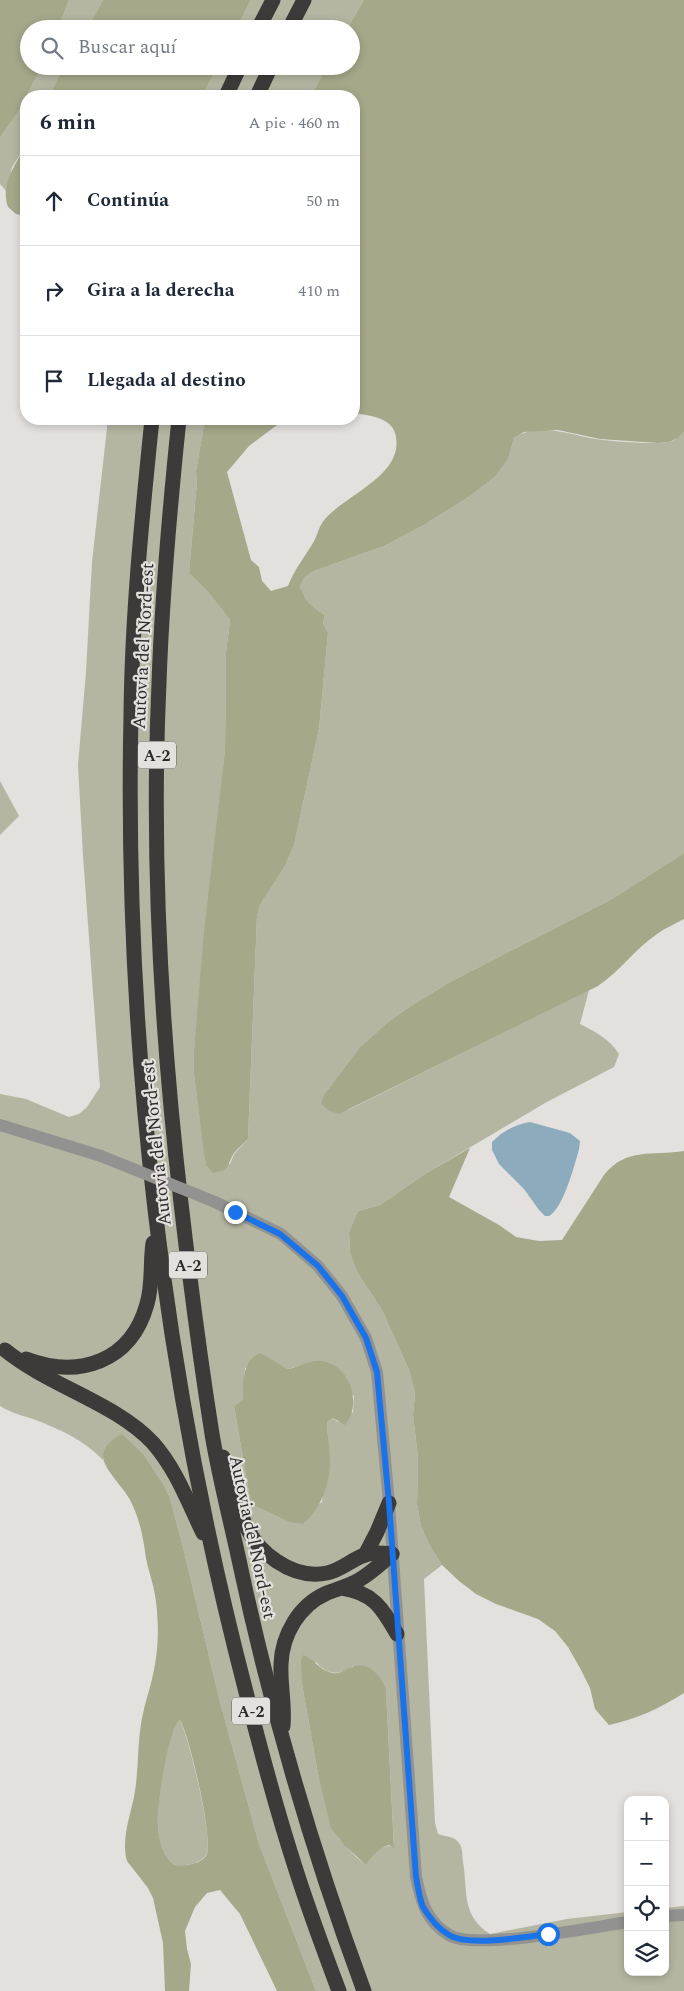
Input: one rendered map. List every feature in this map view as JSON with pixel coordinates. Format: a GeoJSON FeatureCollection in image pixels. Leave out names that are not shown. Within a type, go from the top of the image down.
{"type":"FeatureCollection","features":[{"type":"Feature","properties":{"kind":"highway"},"geometry":{"type":"LineString","coordinates":[[263,20],[273,0]]}},
{"type":"Feature","properties":{"kind":"highway"},"geometry":{"type":"LineString","coordinates":[[294,20],[304,0]]}},
{"type":"Feature","properties":{"kind":"highway"},"geometry":{"type":"LineString","coordinates":[[229,90],[236,75]]}},
{"type":"Feature","properties":{"kind":"highway"},"geometry":{"type":"LineString","coordinates":[[260,90],[267,75]]}},
{"type":"Feature","properties":{"kind":"highway","name":"Autovia del Nord-est"},"geometry":{"type":"LineString","coordinates":[[151,425],[140,544],[131,710],[130,801],[131,880],[142,1073],[156,1219],[175,1361],[212,1552],[234,1647],[296,1870],[339,1991]]}},
{"type":"Feature","properties":{"kind":"highway","name":"Autovia del Nord-est"},"geometry":{"type":"LineString","coordinates":[[178,425],[158,684],[157,780],[160,971],[170,1111],[191,1292],[213,1437],[263,1669],[330,1894],[364,1991]]}},
{"type":"Feature","properties":{"kind":"highway"},"geometry":{"type":"LineString","coordinates":[[2,1349],[38,1363],[67,1368],[92,1365],[120,1349],[139,1325],[147,1304],[151,1283],[151,1255],[156,1219]]}},
{"type":"Feature","properties":{"kind":"highway"},"geometry":{"type":"LineString","coordinates":[[2,1349],[40,1375],[124,1419],[152,1442],[171,1467],[180,1483],[212,1552]]}},
{"type":"Feature","properties":{"kind":"highway"},"geometry":{"type":"LineString","coordinates":[[213,1437],[230,1470],[244,1521],[268,1556],[298,1572],[312,1574],[340,1570],[365,1555],[392,1554]]}},
{"type":"Feature","properties":{"kind":"highway"},"geometry":{"type":"LineString","coordinates":[[365,1555],[389,1503]]}},
{"type":"Feature","properties":{"kind":"highway"},"geometry":{"type":"LineString","coordinates":[[283,1737],[285,1708],[281,1664],[285,1641],[292,1625],[313,1600],[358,1581],[392,1554]]}},
{"type":"Feature","properties":{"kind":"highway"},"geometry":{"type":"LineString","coordinates":[[342,1588],[356,1590],[374,1600],[397,1634]]}},
{"type":"Feature","properties":{"kind":"street"},"geometry":{"type":"LineString","coordinates":[[1,1125],[101,1156],[216,1202],[280,1234],[318,1266],[342,1296],[366,1338],[377,1372],[389,1503],[416,1877],[422,1906],[433,1921],[450,1936],[475,1941],[506,1940],[624,1923]]}},
{"type":"Feature","properties":{"kind":"street"},"geometry":{"type":"LineString","coordinates":[[669,1916],[684,1915]]}},
{"type":"Feature","properties":{"kind":"green space"},"geometry":{"type":"Polygon","coordinates":[[[0,0],[69,0],[61,20],[20,20],[20,75],[37,75],[30,90],[20,90],[20,109],[0,138],[0,0]]]}},
{"type":"Feature","properties":{"kind":"green space"},"geometry":{"type":"Polygon","coordinates":[[[69,0],[103,0],[92,20],[61,20],[69,0]]]}},
{"type":"Feature","properties":{"kind":"green space"},"geometry":{"type":"Polygon","coordinates":[[[103,0],[251,0],[241,20],[92,20],[103,0]]]}},
{"type":"Feature","properties":{"kind":"green space"},"geometry":{"type":"Polygon","coordinates":[[[251,0],[364,0],[352,20],[241,20],[251,0]]]}},
{"type":"Feature","properties":{"kind":"green space"},"geometry":{"type":"Polygon","coordinates":[[[364,0],[684,0],[684,432],[678,438],[669,442],[658,443],[600,439],[558,430],[524,432],[514,438],[508,459],[496,476],[470,496],[424,525],[384,546],[314,571],[305,577],[300,586],[304,596],[316,609],[325,615],[323,623],[328,633],[319,729],[294,845],[285,866],[260,905],[257,916],[248,1139],[234,1153],[225,1169],[213,1173],[206,1165],[204,1154],[194,1074],[194,1050],[204,932],[225,750],[226,652],[230,620],[208,592],[189,573],[197,481],[196,471],[204,425],[277,425],[249,446],[227,472],[251,560],[259,567],[262,581],[271,591],[288,586],[325,519],[382,473],[391,462],[396,450],[396,437],[391,425],[386,421],[360,414],[360,90],[314,90],[322,75],[360,75],[360,20],[352,20],[364,0]]]}},
{"type":"Feature","properties":{"kind":"green space"},"geometry":{"type":"Polygon","coordinates":[[[38,75],[60,75],[52,90],[30,90],[38,75]]]}},
{"type":"Feature","properties":{"kind":"green space"},"geometry":{"type":"Polygon","coordinates":[[[60,75],[213,75],[205,90],[52,90],[60,75]]]}},
{"type":"Feature","properties":{"kind":"green space"},"geometry":{"type":"Polygon","coordinates":[[[213,75],[322,75],[314,90],[205,90],[213,75]]]}},
{"type":"Feature","properties":{"kind":"green space"},"geometry":{"type":"Polygon","coordinates":[[[20,109],[20,154],[12,167],[7,192],[0,184],[0,138],[20,109]]]}},
{"type":"Feature","properties":{"kind":"green space"},"geometry":{"type":"Polygon","coordinates":[[[20,156],[20,215],[16,214],[8,207],[6,199],[10,174],[20,156]]]}},
{"type":"Feature","properties":{"kind":"green space"},"geometry":{"type":"Polygon","coordinates":[[[107,425],[204,425],[196,471],[197,481],[189,573],[208,592],[230,620],[226,652],[225,750],[194,1050],[194,1074],[206,1165],[230,1164],[234,1154],[248,1139],[257,916],[260,905],[285,866],[294,845],[319,729],[328,633],[323,623],[325,615],[316,609],[304,596],[300,586],[305,577],[314,571],[384,546],[424,525],[470,496],[496,476],[508,459],[514,438],[523,433],[551,430],[597,439],[661,443],[673,441],[684,432],[684,853],[612,899],[450,982],[406,1009],[360,1047],[325,1093],[348,1110],[589,990],[580,1024],[602,1036],[619,1054],[614,1067],[545,1103],[425,1174],[380,1205],[358,1211],[349,1232],[350,1253],[357,1272],[382,1310],[409,1370],[415,1393],[413,1415],[418,1458],[417,1504],[421,1526],[430,1546],[442,1565],[424,1579],[435,1823],[438,1834],[455,1839],[461,1847],[470,1911],[474,1919],[490,1934],[567,1919],[624,1912],[624,1976],[669,1976],[669,1908],[684,1906],[684,1991],[316,1991],[259,1844],[219,1698],[183,1547],[170,1498],[164,1485],[144,1455],[103,1455],[103,1460],[72,1436],[0,1406],[0,1094],[26,1099],[69,1117],[79,1114],[87,1107],[100,1087],[78,765],[86,672],[92,562],[107,425]],[[316,1361],[288,1369],[281,1365],[245,1368],[243,1399],[234,1406],[251,1504],[289,1522],[322,1502],[328,1445],[327,1422],[333,1418],[338,1422],[353,1412],[354,1396],[316,1361]],[[316,1662],[302,1684],[318,1774],[339,1839],[366,1865],[385,1846],[394,1847],[386,1690],[353,1666],[338,1673],[324,1670],[316,1662]]]}},
{"type":"Feature","properties":{"kind":"green space"},"geometry":{"type":"Polygon","coordinates":[[[0,781],[19,816],[0,835],[0,781]]]}},
{"type":"Feature","properties":{"kind":"green space"},"geometry":{"type":"Polygon","coordinates":[[[684,853],[684,919],[649,940],[598,986],[339,1114],[328,1110],[321,1103],[325,1093],[360,1047],[406,1009],[450,982],[612,899],[684,853]]]}},
{"type":"Feature","properties":{"kind":"green space"},"geometry":{"type":"Polygon","coordinates":[[[470,1148],[449,1197],[499,1225],[516,1237],[539,1241],[562,1240],[604,1175],[621,1160],[641,1154],[684,1151],[684,1693],[648,1712],[619,1723],[609,1725],[595,1709],[590,1688],[580,1668],[568,1647],[555,1631],[538,1619],[496,1604],[476,1594],[442,1565],[430,1546],[421,1526],[417,1504],[418,1458],[413,1415],[415,1393],[409,1370],[382,1310],[357,1272],[350,1253],[349,1232],[358,1211],[380,1205],[425,1174],[470,1148]]]}},
{"type":"Feature","properties":{"kind":"green space"},"geometry":{"type":"Polygon","coordinates":[[[260,1353],[288,1369],[314,1361],[332,1364],[346,1377],[351,1387],[353,1407],[345,1425],[333,1418],[327,1422],[330,1470],[326,1487],[315,1511],[303,1524],[289,1522],[251,1504],[234,1406],[243,1399],[247,1367],[250,1361],[260,1353]]]}},
{"type":"Feature","properties":{"kind":"green space"},"geometry":{"type":"Polygon","coordinates":[[[122,1434],[144,1455],[164,1485],[170,1498],[219,1698],[259,1844],[316,1991],[277,1991],[240,1914],[220,1890],[207,1893],[195,1907],[185,1931],[191,1964],[189,1991],[165,1991],[163,1943],[153,1898],[148,1888],[127,1861],[125,1853],[127,1829],[136,1787],[140,1728],[156,1661],[158,1623],[154,1590],[139,1521],[127,1495],[106,1466],[103,1455],[105,1448],[110,1442],[122,1434]],[[180,1720],[171,1738],[161,1788],[158,1818],[159,1837],[162,1848],[167,1858],[174,1865],[191,1864],[203,1859],[206,1856],[208,1847],[200,1789],[180,1720]]]}},
{"type":"Feature","properties":{"kind":"green space"},"geometry":{"type":"Polygon","coordinates":[[[303,1655],[325,1671],[333,1673],[339,1673],[355,1666],[366,1666],[375,1672],[386,1690],[394,1848],[389,1845],[382,1848],[366,1865],[344,1845],[331,1828],[318,1774],[302,1684],[301,1661],[303,1655]]]}},
{"type":"Feature","properties":{"kind":"green space"},"geometry":{"type":"Polygon","coordinates":[[[180,1720],[189,1745],[204,1811],[208,1847],[206,1855],[199,1861],[191,1864],[174,1865],[167,1858],[162,1848],[159,1838],[158,1818],[163,1771],[175,1727],[180,1720]]]}},
{"type":"Feature","properties":{"kind":"water"},"geometry":{"type":"Polygon","coordinates":[[[530,1122],[570,1133],[580,1141],[575,1165],[564,1196],[554,1212],[549,1216],[545,1216],[539,1210],[524,1189],[499,1164],[492,1150],[492,1142],[500,1135],[509,1129],[530,1122]]]}},
{"type":"Feature","properties":{"kind":"route"},"geometry":{"type":"LineString","coordinates":[[235,1212],[280,1234],[318,1266],[342,1296],[366,1338],[377,1372],[389,1503],[416,1877],[422,1906],[433,1921],[450,1936],[475,1941],[506,1940],[548,1934]]}}]}
